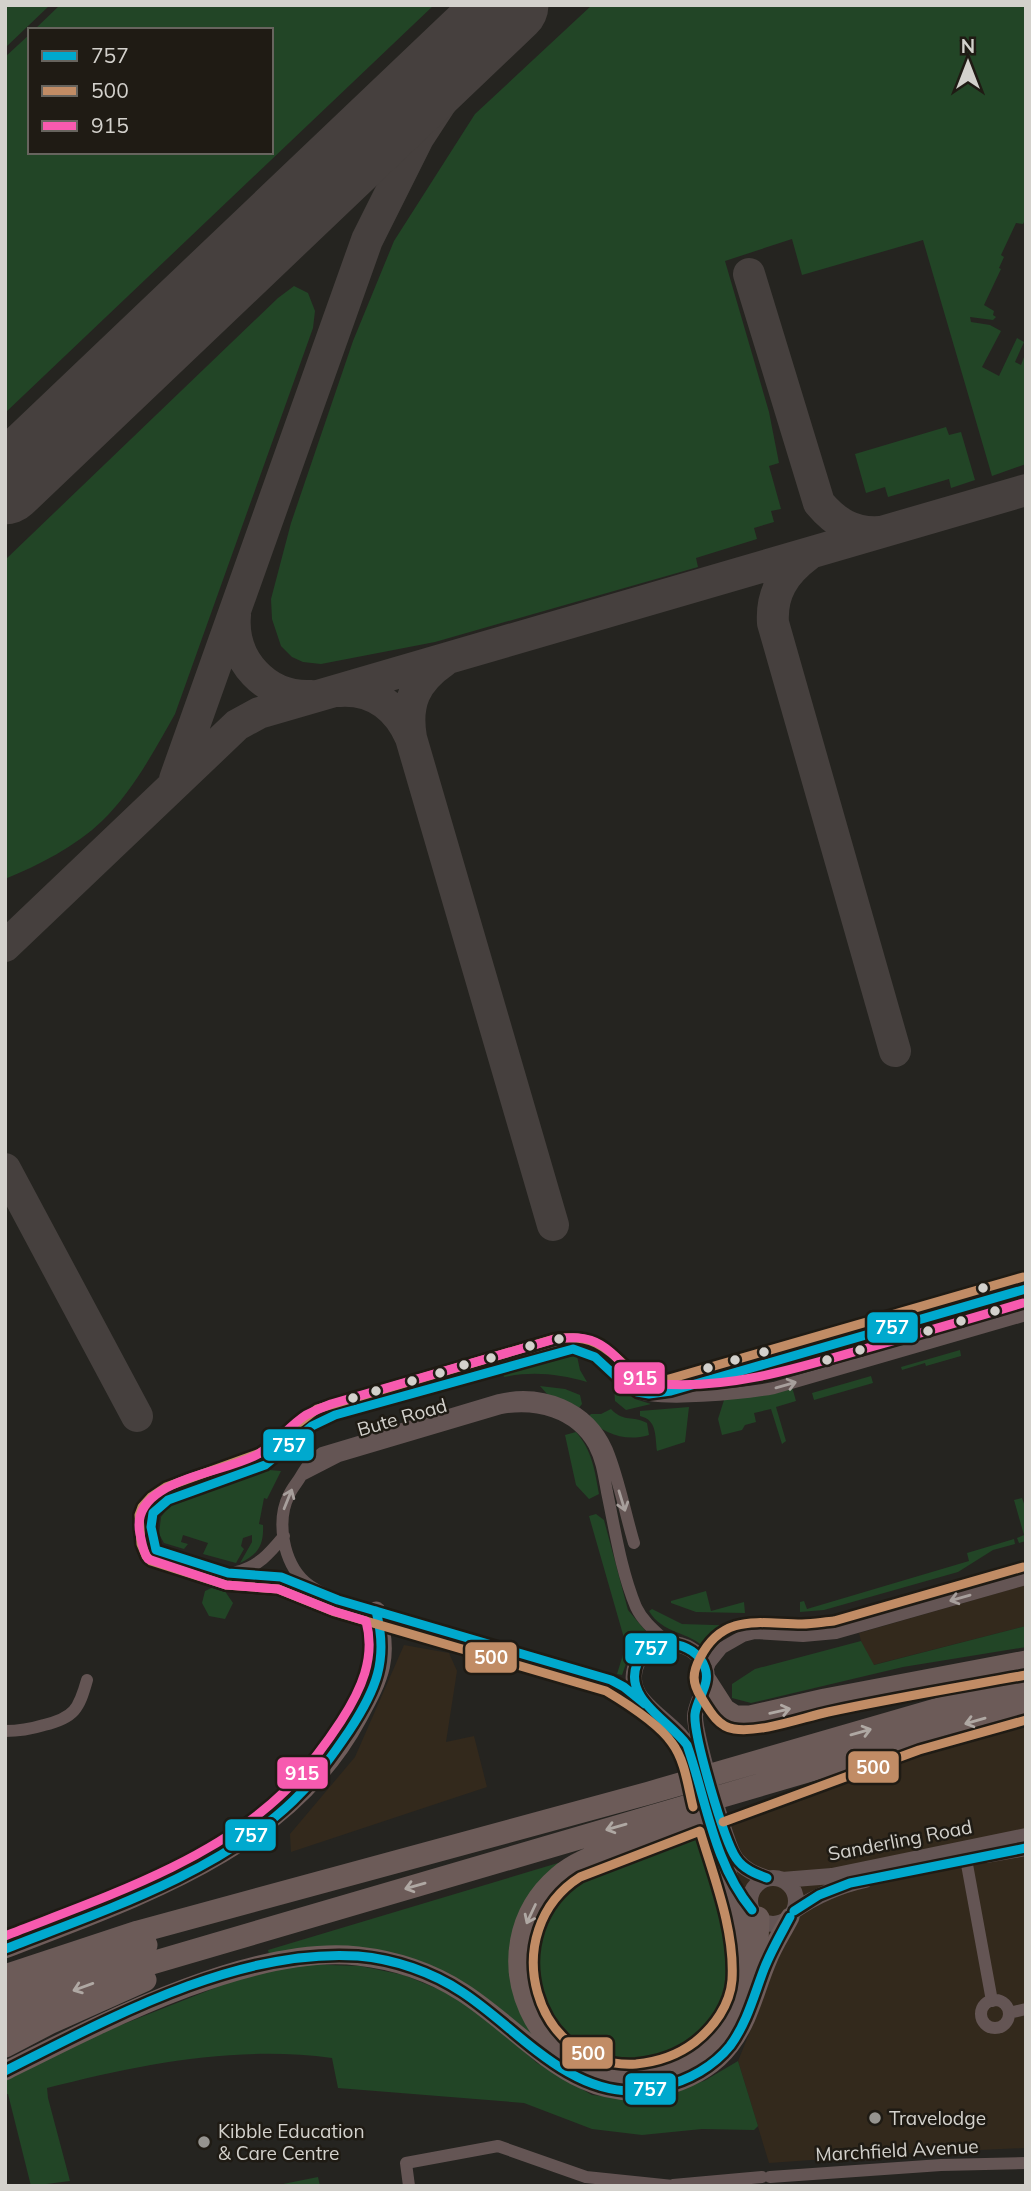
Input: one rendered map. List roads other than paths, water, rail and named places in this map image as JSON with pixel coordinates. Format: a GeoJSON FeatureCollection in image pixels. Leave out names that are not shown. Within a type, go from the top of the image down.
{"type":"FeatureCollection","features":[{"type":"Feature","properties":{"kind":"highway"},"geometry":{"type":"LineString","coordinates":[[5,1949],[131,1898],[201,1866],[235,1846],[285,1810],[338,1752],[366,1703],[383,1655],[384,1641],[376,1611]]}},
{"type":"Feature","properties":{"kind":"highway"},"geometry":{"type":"LineString","coordinates":[[706,1677],[723,1710],[736,1717],[750,1717],[1026,1662]]}},
{"type":"Feature","properties":{"kind":"highway"},"geometry":{"type":"LineString","coordinates":[[755,1914],[755,1954],[741,1999],[726,2028],[696,2058],[671,2070],[640,2076],[605,2073],[587,2068],[558,2050],[542,2030],[526,2000],[520,1969],[520,1951],[528,1920],[546,1890],[568,1869],[755,1782],[1026,1684]]}},
{"type":"Feature","properties":{"kind":"highway"},"geometry":{"type":"LineString","coordinates":[[5,1976],[138,1932],[674,1786],[755,1782],[1026,1707]]}},
{"type":"Feature","properties":{"kind":"highway"},"geometry":{"type":"LineString","coordinates":[[5,2021],[62,1995],[122,1973],[335,1910],[684,1815]]}},
{"type":"Feature","properties":{"kind":"highway"},"geometry":{"type":"LineString","coordinates":[[5,1999],[114,1956],[474,1842]]}},
{"type":"Feature","properties":{"kind":"highway"},"geometry":{"type":"LineString","coordinates":[[723,1864],[743,1947],[741,1999]]}},
{"type":"Feature","properties":{"kind":"highway"},"geometry":{"type":"LineString","coordinates":[[5,2046],[98,2000],[150,1978],[335,1910]]}},
{"type":"Feature","properties":{"kind":"highway"},"geometry":{"type":"LineString","coordinates":[[5,2071],[111,2020],[199,1984],[294,1958],[356,1955],[398,1964],[443,1982],[478,2003],[552,2063],[580,2080],[622,2091],[661,2088],[701,2071],[729,2047],[750,2012],[768,1959],[792,1914]]}},
{"type":"Feature","properties":{"kind":"street"},"geometry":{"type":"LineString","coordinates":[[647,1393],[671,1391],[1026,1289]]}},
{"type":"Feature","properties":{"kind":"street"},"geometry":{"type":"LineString","coordinates":[[1026,1315],[774,1388],[737,1393],[676,1396],[636,1392],[592,1353],[573,1349],[334,1415],[312,1426],[265,1465],[168,1500],[153,1513],[151,1527],[156,1550],[228,1573],[281,1577],[338,1600],[611,1680],[624,1687],[678,1731],[687,1745],[723,1864],[733,1886],[755,1914],[770,1924],[792,1914],[796,1896],[789,1884],[750,1872],[731,1851],[696,1725],[696,1708],[710,1663],[722,1648],[743,1636],[755,1633],[803,1636],[836,1633],[1026,1579]]}},
{"type":"Feature","properties":{"kind":"street"},"geometry":{"type":"LineString","coordinates":[[515,1401],[535,1397],[554,1402],[579,1415],[592,1427],[607,1451],[634,1543]]}},
{"type":"Feature","properties":{"kind":"street"},"geometry":{"type":"LineString","coordinates":[[515,1401],[557,1412],[574,1422],[593,1443],[601,1463],[635,1604],[646,1623],[668,1643]]}},
{"type":"Feature","properties":{"kind":"street","name":"Bute Road"},"geometry":{"type":"LineString","coordinates":[[284,1536],[284,1507],[302,1475],[339,1456],[515,1401]]}},
{"type":"Feature","properties":{"kind":"street"},"geometry":{"type":"LineString","coordinates":[[228,1573],[249,1569],[261,1562],[284,1536]]}},
{"type":"Feature","properties":{"kind":"street"},"geometry":{"type":"LineString","coordinates":[[284,1536],[293,1566],[300,1577],[313,1588]]}},
{"type":"Feature","properties":{"kind":"street"},"geometry":{"type":"LineString","coordinates":[[645,1704],[636,1687],[636,1666],[646,1652],[659,1645],[668,1643],[683,1646],[695,1654],[704,1665],[706,1677]]}},
{"type":"Feature","properties":{"kind":"street"},"geometry":{"type":"LineString","coordinates":[[5,1731],[22,1731],[65,1721],[79,1706],[87,1680]]}},
{"type":"Feature","properties":{"kind":"street","name":"Sanderling Road"},"geometry":{"type":"LineString","coordinates":[[775,1879],[832,1876],[1026,1836]]}},
{"type":"Feature","properties":{"kind":"street","name":"Sanderling Road"},"geometry":{"type":"LineString","coordinates":[[792,1914],[819,1895],[850,1883],[1026,1848]]}},
{"type":"Feature","properties":{"kind":"street"},"geometry":{"type":"LineString","coordinates":[[966,1859],[992,2001]]}},
{"type":"Feature","properties":{"kind":"street"},"geometry":{"type":"LineString","coordinates":[[755,1914],[750,1902],[755,1887],[775,1879]]}},
{"type":"Feature","properties":{"kind":"street"},"geometry":{"type":"LineString","coordinates":[[992,2001],[1005,2004],[1009,2013],[1007,2022],[1000,2027],[987,2025],[982,2012],[987,2003],[992,2001]]}},
{"type":"Feature","properties":{"kind":"street"},"geometry":{"type":"LineString","coordinates":[[1009,2013],[1026,2009]]}},
{"type":"Feature","properties":{"kind":"street","name":"Marchfield Avenue"},"geometry":{"type":"LineString","coordinates":[[410,2186],[406,2163],[498,2146],[584,2181],[673,2185],[941,2165],[1026,2163]]}},
{"type":"Feature","properties":{"kind":"place","name":"Travelodge"},"geometry":{"type":"Point","coordinates":[875,2118]}},
{"type":"Feature","properties":{"kind":"place","name":"Kibble Education & Care Centre"},"geometry":{"type":"Point","coordinates":[204,2142]}}]}
